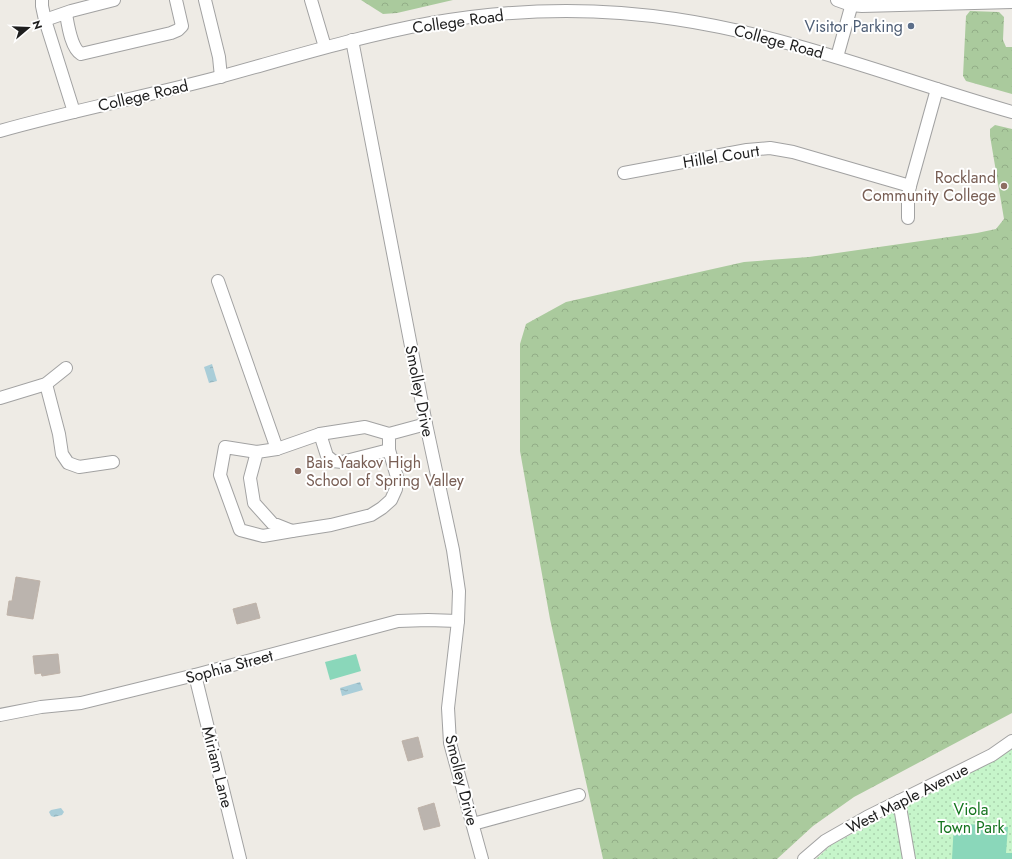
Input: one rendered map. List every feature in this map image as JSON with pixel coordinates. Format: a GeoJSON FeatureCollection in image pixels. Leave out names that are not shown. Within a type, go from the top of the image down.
{"type":"FeatureCollection","features":[{"type":"Feature","properties":{"kind":"street"},"geometry":{"type":"LineString","coordinates":[[42,0],[42,6],[74,112]]}},
{"type":"Feature","properties":{"kind":"street"},"geometry":{"type":"LineString","coordinates":[[46,20],[71,11],[114,0]]}},
{"type":"Feature","properties":{"kind":"street"},"geometry":{"type":"LineString","coordinates":[[66,14],[73,44],[76,52],[81,54],[171,33],[178,30],[182,26],[176,0]]}},
{"type":"Feature","properties":{"kind":"street"},"geometry":{"type":"LineString","coordinates":[[206,0],[219,57],[221,77]]}},
{"type":"Feature","properties":{"kind":"street"},"geometry":{"type":"LineString","coordinates":[[311,0],[325,47]]}},
{"type":"Feature","properties":{"kind":"street"},"geometry":{"type":"LineString","coordinates":[[837,0],[852,2],[873,10],[930,9],[981,1],[1012,2]]}},
{"type":"Feature","properties":{"kind":"street"},"geometry":{"type":"LineString","coordinates":[[838,57],[852,2]]}},
{"type":"Feature","properties":{"kind":"street","name":"College Road"},"geometry":{"type":"LineString","coordinates":[[0,131],[221,77],[325,47],[402,28],[464,18],[521,12],[584,12],[658,17],[727,28],[838,57],[1012,112]]}},
{"type":"Feature","properties":{"kind":"street","name":"Smolley Drive"},"geometry":{"type":"LineString","coordinates":[[352,40],[426,424],[453,550],[459,591],[458,621],[448,708],[450,743],[482,859]]}},
{"type":"Feature","properties":{"kind":"street"},"geometry":{"type":"LineString","coordinates":[[908,218],[908,196],[910,186],[937,89]]}},
{"type":"Feature","properties":{"kind":"street","name":"Hillel Court"},"geometry":{"type":"LineString","coordinates":[[624,173],[747,150],[770,148],[792,152],[910,186]]}},
{"type":"Feature","properties":{"kind":"street"},"geometry":{"type":"LineString","coordinates":[[218,281],[277,449]]}},
{"type":"Feature","properties":{"kind":"street"},"geometry":{"type":"LineString","coordinates":[[0,398],[46,384],[66,368]]}},
{"type":"Feature","properties":{"kind":"street"},"geometry":{"type":"LineString","coordinates":[[46,384],[59,434],[62,454],[68,463],[78,467],[113,462]]}},
{"type":"Feature","properties":{"kind":"street"},"geometry":{"type":"LineString","coordinates":[[389,434],[390,450],[397,477],[396,489],[391,500],[382,508],[371,515],[331,525],[263,536],[240,530],[220,475],[225,447],[258,452],[277,449],[320,434],[365,427],[389,434],[426,424]]}},
{"type":"Feature","properties":{"kind":"street"},"geometry":{"type":"LineString","coordinates":[[320,434],[327,456],[333,461],[342,462],[390,450]]}},
{"type":"Feature","properties":{"kind":"street"},"geometry":{"type":"LineString","coordinates":[[258,452],[250,478],[254,503],[272,523],[292,531]]}},
{"type":"Feature","properties":{"kind":"street","name":"Sophia Street"},"geometry":{"type":"LineString","coordinates":[[0,715],[41,707],[81,704],[195,676],[398,622],[428,620],[458,621]]}},
{"type":"Feature","properties":{"kind":"street","name":"Miriam Lane"},"geometry":{"type":"LineString","coordinates":[[195,676],[240,859]]}},
{"type":"Feature","properties":{"kind":"street","name":"West Maple Avenue"},"geometry":{"type":"LineString","coordinates":[[804,859],[825,841],[899,801],[992,755],[1012,741]]}},
{"type":"Feature","properties":{"kind":"street"},"geometry":{"type":"LineString","coordinates":[[473,824],[580,795]]}},
{"type":"Feature","properties":{"kind":"street"},"geometry":{"type":"LineString","coordinates":[[899,801],[908,859]]}},
{"type":"Feature","properties":{"kind":"green space"},"geometry":{"type":"Polygon","coordinates":[[[361,0],[453,0],[397,13],[383,14],[361,0]]]}},
{"type":"Feature","properties":{"kind":"green space"},"geometry":{"type":"Polygon","coordinates":[[[970,11],[999,12],[1004,17],[1003,40],[1006,47],[1012,47],[1012,94],[966,81],[963,76],[966,16],[970,11]]]}},
{"type":"Feature","properties":{"kind":"green space"},"geometry":{"type":"Polygon","coordinates":[[[995,125],[1012,129],[1012,713],[854,797],[813,826],[777,859],[603,859],[550,619],[520,451],[520,344],[526,324],[566,302],[744,262],[809,257],[996,229],[1004,219],[990,136],[990,129],[995,125]]]}},
{"type":"Feature","properties":{"kind":"green space"},"geometry":{"type":"Polygon","coordinates":[[[356,654],[361,671],[330,680],[325,662],[356,654]]]}},
{"type":"Feature","properties":{"kind":"green space","name":"Viola Town Park"},"geometry":{"type":"Polygon","coordinates":[[[1012,748],[1012,859],[816,859],[831,845],[995,759],[1012,748]]]}},
{"type":"Feature","properties":{"kind":"green space"},"geometry":{"type":"Polygon","coordinates":[[[954,823],[1008,827],[1006,853],[1012,853],[1012,859],[952,859],[954,823]]]}},
{"type":"Feature","properties":{"kind":"water"},"geometry":{"type":"Polygon","coordinates":[[[212,364],[217,381],[209,383],[204,367],[212,364]]]}},
{"type":"Feature","properties":{"kind":"water"},"geometry":{"type":"Polygon","coordinates":[[[360,682],[363,690],[342,696],[340,688],[360,682]]]}},
{"type":"Feature","properties":{"kind":"water"},"geometry":{"type":"Polygon","coordinates":[[[61,808],[64,812],[62,815],[54,817],[51,816],[49,812],[51,810],[61,808]]]}},
{"type":"Feature","properties":{"kind":"building"},"geometry":{"type":"Polygon","coordinates":[[[16,577],[40,581],[33,619],[7,615],[9,601],[12,601],[16,577]]]}},
{"type":"Feature","properties":{"kind":"building"},"geometry":{"type":"Polygon","coordinates":[[[256,603],[260,618],[237,624],[233,609],[256,603]]]}},
{"type":"Feature","properties":{"kind":"building"},"geometry":{"type":"Polygon","coordinates":[[[58,654],[60,673],[42,676],[41,673],[35,674],[33,656],[58,654]]]}},
{"type":"Feature","properties":{"kind":"building"},"geometry":{"type":"Polygon","coordinates":[[[418,737],[423,757],[408,761],[402,741],[418,737]]]}},
{"type":"Feature","properties":{"kind":"building"},"geometry":{"type":"Polygon","coordinates":[[[434,803],[440,826],[424,830],[418,808],[434,803]]]}},
{"type":"Feature","properties":{"kind":"place","name":"Visitor Parking"},"geometry":{"type":"Point","coordinates":[911,26]}},
{"type":"Feature","properties":{"kind":"place","name":"Rockland Community College"},"geometry":{"type":"Point","coordinates":[1004,186]}},
{"type":"Feature","properties":{"kind":"place","name":"Bais Yaakov High School of Spring Valley"},"geometry":{"type":"Point","coordinates":[298,471]}}]}
